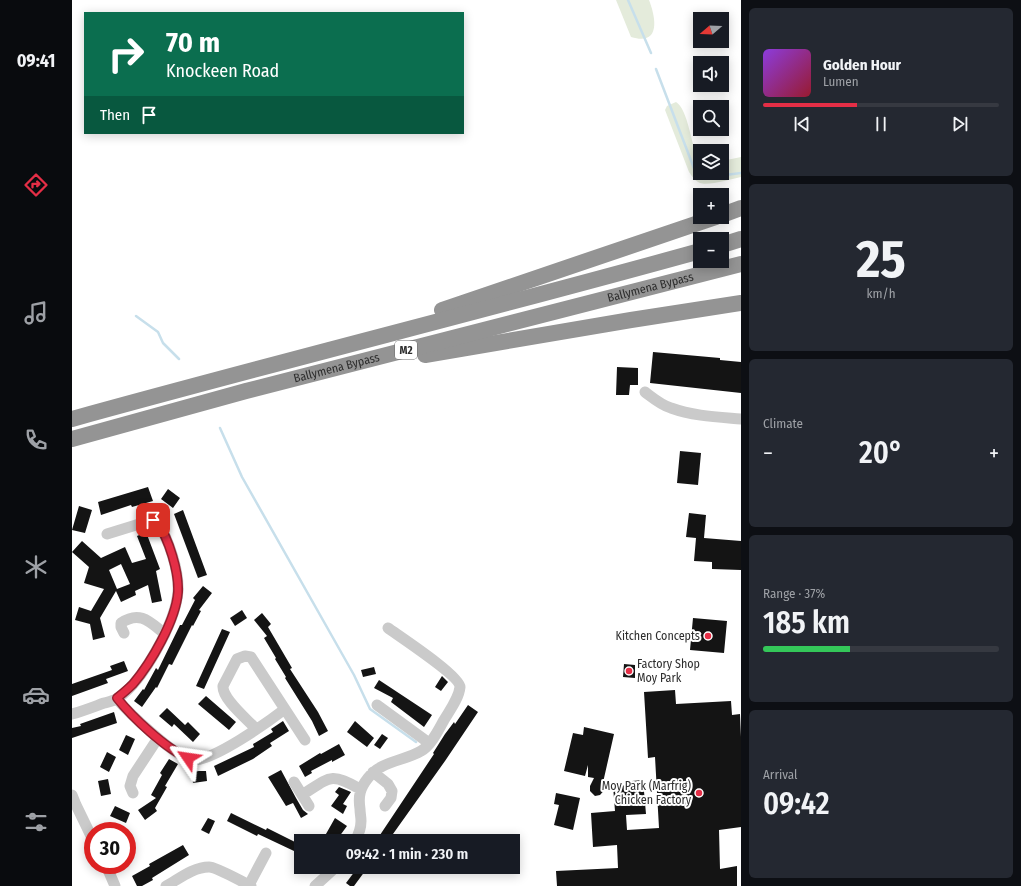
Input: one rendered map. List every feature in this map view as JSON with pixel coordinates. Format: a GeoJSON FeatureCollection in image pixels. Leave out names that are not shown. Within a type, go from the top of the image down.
{"type":"FeatureCollection","features":[{"type":"Feature","properties":{"kind":"highway"},"geometry":{"type":"LineString","coordinates":[[729,212],[741,208]]}},
{"type":"Feature","properties":{"kind":"highway","name":"M2"},"geometry":{"type":"LineString","coordinates":[[159,395],[446,308],[695,224]]}},
{"type":"Feature","properties":{"kind":"highway"},"geometry":{"type":"LineString","coordinates":[[729,243],[741,239]]}},
{"type":"Feature","properties":{"kind":"highway","name":"Ballymena Bypass"},"geometry":{"type":"LineString","coordinates":[[72,419],[693,253]]}},
{"type":"Feature","properties":{"kind":"highway","name":"Ballymena Bypass"},"geometry":{"type":"LineString","coordinates":[[72,439],[246,391],[741,264]]}},
{"type":"Feature","properties":{"kind":"highway","name":"M2"},"geometry":{"type":"LineString","coordinates":[[246,391],[363,365],[741,303]]}},
{"type":"Feature","properties":{"kind":"street"},"geometry":{"type":"LineString","coordinates":[[645,392],[660,404],[670,408],[701,415],[741,420]]}},
{"type":"Feature","properties":{"kind":"street"},"geometry":{"type":"LineString","coordinates":[[72,714],[117,698],[133,684],[145,668],[165,634],[176,603],[178,581],[168,544],[160,526],[155,521],[149,521],[107,534]]}},
{"type":"Feature","properties":{"kind":"street"},"geometry":{"type":"LineString","coordinates":[[124,633],[121,623],[134,617],[149,621],[165,634]]}},
{"type":"Feature","properties":{"kind":"street"},"geometry":{"type":"LineString","coordinates":[[359,834],[361,819],[358,801],[360,789],[373,772],[380,767],[411,757],[424,750],[436,735],[455,701],[460,686],[457,680],[443,668],[388,628]]}},
{"type":"Feature","properties":{"kind":"street"},"geometry":{"type":"LineString","coordinates":[[256,729],[227,699],[223,690],[223,686],[238,659],[241,657],[251,657],[305,740]]}},
{"type":"Feature","properties":{"kind":"street"},"geometry":{"type":"LineString","coordinates":[[117,698],[127,711],[158,738],[184,757],[195,760],[216,754],[285,709]]}},
{"type":"Feature","properties":{"kind":"street"},"geometry":{"type":"LineString","coordinates":[[377,705],[429,743]]}},
{"type":"Feature","properties":{"kind":"street"},"geometry":{"type":"LineString","coordinates":[[133,793],[130,786],[133,776],[158,738]]}},
{"type":"Feature","properties":{"kind":"street"},"geometry":{"type":"LineString","coordinates":[[373,772],[388,784],[392,791],[391,798],[385,806]]}},
{"type":"Feature","properties":{"kind":"street"},"geometry":{"type":"LineString","coordinates":[[302,795],[323,781],[335,777],[360,789]]}},
{"type":"Feature","properties":{"kind":"street"},"geometry":{"type":"LineString","coordinates":[[294,782],[309,806]]}},
{"type":"Feature","properties":{"kind":"street"},"geometry":{"type":"LineString","coordinates":[[73,802],[84,823]]}},
{"type":"Feature","properties":{"kind":"street"},"geometry":{"type":"LineString","coordinates":[[166,886],[191,872],[201,868],[210,867],[250,886],[266,853]]}},
{"type":"Feature","properties":{"kind":"street"},"geometry":{"type":"LineString","coordinates":[[110,874],[115,886]]}},
{"type":"Feature","properties":{"kind":"street"},"geometry":{"type":"LineString","coordinates":[[315,886],[328,874]]}},
{"type":"Feature","properties":{"kind":"green space"},"geometry":{"type":"Polygon","coordinates":[[[616,0],[649,0],[654,22],[652,34],[647,38],[641,39],[631,37],[616,0]]]}},
{"type":"Feature","properties":{"kind":"green space"},"geometry":{"type":"Polygon","coordinates":[[[676,102],[684,112],[687,120],[693,144],[693,177],[689,172],[665,110],[667,106],[676,102]]]}},
{"type":"Feature","properties":{"kind":"green space"},"geometry":{"type":"Polygon","coordinates":[[[741,157],[741,177],[729,180],[729,160],[741,157]]]}},
{"type":"Feature","properties":{"kind":"green space"},"geometry":{"type":"Polygon","coordinates":[[[696,180],[728,180],[709,184],[700,183],[696,180]]]}},
{"type":"Feature","properties":{"kind":"building"},"geometry":{"type":"Polygon","coordinates":[[[653,352],[720,358],[720,360],[741,362],[741,393],[650,383],[653,352]]]}},
{"type":"Feature","properties":{"kind":"building"},"geometry":{"type":"Polygon","coordinates":[[[617,367],[638,368],[638,385],[630,385],[629,395],[616,395],[617,367]]]}},
{"type":"Feature","properties":{"kind":"building"},"geometry":{"type":"Polygon","coordinates":[[[680,451],[701,453],[698,485],[677,483],[680,451]]]}},
{"type":"Feature","properties":{"kind":"building"},"geometry":{"type":"Polygon","coordinates":[[[148,487],[153,501],[132,507],[131,505],[101,515],[98,502],[148,487]]]}},
{"type":"Feature","properties":{"kind":"building"},"geometry":{"type":"Polygon","coordinates":[[[168,489],[180,498],[173,508],[161,499],[168,489]]]}},
{"type":"Feature","properties":{"kind":"building"},"geometry":{"type":"Polygon","coordinates":[[[79,506],[92,510],[85,533],[72,530],[79,506]]]}},
{"type":"Feature","properties":{"kind":"building"},"geometry":{"type":"Polygon","coordinates":[[[183,510],[207,575],[198,578],[174,514],[183,510]]]}},
{"type":"Feature","properties":{"kind":"building"},"geometry":{"type":"Polygon","coordinates":[[[689,513],[706,515],[704,538],[741,541],[741,570],[712,569],[712,562],[694,561],[696,538],[686,537],[689,513]]]}},
{"type":"Feature","properties":{"kind":"building"},"geometry":{"type":"Polygon","coordinates":[[[146,532],[160,569],[156,571],[162,601],[152,603],[148,585],[135,591],[136,595],[121,602],[116,591],[100,618],[105,637],[93,640],[90,624],[75,620],[79,607],[91,611],[104,589],[84,583],[89,567],[72,552],[82,541],[101,558],[125,547],[132,563],[146,559],[137,536],[146,532]],[[121,564],[109,570],[117,589],[130,584],[121,564]]]}},
{"type":"Feature","properties":{"kind":"building"},"geometry":{"type":"Polygon","coordinates":[[[203,586],[212,593],[199,610],[201,611],[193,626],[192,625],[172,665],[169,664],[157,688],[156,687],[142,707],[134,701],[143,689],[144,690],[156,668],[158,670],[180,625],[182,625],[195,600],[193,598],[203,586]]]}},
{"type":"Feature","properties":{"kind":"building"},"geometry":{"type":"Polygon","coordinates":[[[242,610],[247,618],[235,626],[230,618],[242,610]]]}},
{"type":"Feature","properties":{"kind":"building"},"geometry":{"type":"Polygon","coordinates":[[[262,613],[271,624],[268,627],[292,668],[290,669],[318,712],[328,731],[319,736],[312,721],[285,678],[286,677],[264,638],[267,636],[254,620],[262,613]]]}},
{"type":"Feature","properties":{"kind":"building","name":"Kitchen Concepts"},"geometry":{"type":"Polygon","coordinates":[[[693,618],[727,621],[724,653],[690,650],[693,618]]]}},
{"type":"Feature","properties":{"kind":"building"},"geometry":{"type":"Polygon","coordinates":[[[222,629],[230,632],[204,689],[196,686],[222,629]]]}},
{"type":"Feature","properties":{"kind":"building"},"geometry":{"type":"Polygon","coordinates":[[[124,661],[128,671],[106,679],[108,683],[72,696],[72,684],[112,670],[110,666],[124,661]]]}},
{"type":"Feature","properties":{"kind":"building","name":"Factory Shop Moy Park"},"geometry":{"type":"Polygon","coordinates":[[[624,664],[635,665],[635,678],[623,677],[624,664]]]}},
{"type":"Feature","properties":{"kind":"building"},"geometry":{"type":"Polygon","coordinates":[[[374,667],[376,674],[363,677],[361,670],[374,667]]]}},
{"type":"Feature","properties":{"kind":"building"},"geometry":{"type":"Polygon","coordinates":[[[442,676],[448,682],[441,691],[435,687],[442,676]]]}},
{"type":"Feature","properties":{"kind":"building"},"geometry":{"type":"Polygon","coordinates":[[[379,680],[432,715],[424,727],[391,702],[393,698],[374,688],[379,680]]]}},
{"type":"Feature","properties":{"kind":"building","name":"Moy Park (Marfrig) Chicken Factory"},"geometry":{"type":"Polygon","coordinates":[[[675,690],[676,704],[731,701],[732,715],[740,714],[741,827],[719,830],[720,869],[737,866],[737,886],[557,886],[556,871],[618,868],[617,845],[593,847],[591,813],[615,811],[613,786],[632,785],[632,781],[643,780],[646,814],[626,815],[627,830],[659,828],[655,757],[648,758],[644,692],[675,690]]]}},
{"type":"Feature","properties":{"kind":"building"},"geometry":{"type":"Polygon","coordinates":[[[206,696],[236,722],[229,730],[198,704],[206,696]]]}},
{"type":"Feature","properties":{"kind":"building"},"geometry":{"type":"Polygon","coordinates":[[[468,705],[478,712],[393,834],[381,834],[434,754],[433,753],[445,734],[454,722],[455,724],[468,705]]]}},
{"type":"Feature","properties":{"kind":"building"},"geometry":{"type":"Polygon","coordinates":[[[167,708],[185,725],[188,722],[200,734],[193,742],[174,724],[172,727],[159,716],[167,708]]]}},
{"type":"Feature","properties":{"kind":"building"},"geometry":{"type":"Polygon","coordinates":[[[114,712],[117,723],[72,738],[72,728],[81,726],[80,724],[114,712]]]}},
{"type":"Feature","properties":{"kind":"building"},"geometry":{"type":"Polygon","coordinates":[[[283,721],[289,731],[270,743],[272,746],[253,759],[218,776],[214,766],[254,747],[253,744],[273,732],[271,729],[283,721]]]}},
{"type":"Feature","properties":{"kind":"building"},"geometry":{"type":"Polygon","coordinates":[[[355,721],[374,738],[367,747],[347,732],[355,721]]]}},
{"type":"Feature","properties":{"kind":"building"},"geometry":{"type":"Polygon","coordinates":[[[584,727],[614,734],[602,787],[608,786],[600,795],[595,796],[590,791],[590,786],[594,778],[588,777],[588,765],[585,776],[564,771],[573,733],[583,735],[584,727]]]}},
{"type":"Feature","properties":{"kind":"building"},"geometry":{"type":"Polygon","coordinates":[[[382,734],[388,738],[380,749],[374,745],[382,734]]]}},
{"type":"Feature","properties":{"kind":"building"},"geometry":{"type":"Polygon","coordinates":[[[126,735],[135,739],[128,755],[119,750],[126,735]]]}},
{"type":"Feature","properties":{"kind":"building"},"geometry":{"type":"Polygon","coordinates":[[[339,744],[345,755],[311,771],[312,773],[305,777],[299,766],[320,753],[321,754],[339,744]]]}},
{"type":"Feature","properties":{"kind":"building"},"geometry":{"type":"Polygon","coordinates":[[[107,752],[116,757],[109,772],[100,767],[107,752]]]}},
{"type":"Feature","properties":{"kind":"building"},"geometry":{"type":"Polygon","coordinates":[[[169,759],[178,764],[165,786],[167,787],[155,808],[157,811],[145,820],[138,810],[156,798],[151,795],[162,775],[160,773],[169,759]]]}},
{"type":"Feature","properties":{"kind":"building"},"geometry":{"type":"Polygon","coordinates":[[[281,770],[303,810],[308,814],[301,818],[293,803],[286,806],[268,777],[281,770]]]}},
{"type":"Feature","properties":{"kind":"building"},"geometry":{"type":"Polygon","coordinates":[[[206,771],[207,781],[193,783],[191,772],[206,771]]]}},
{"type":"Feature","properties":{"kind":"building"},"geometry":{"type":"Polygon","coordinates":[[[108,779],[111,794],[101,796],[98,781],[108,779]]]}},
{"type":"Feature","properties":{"kind":"building"},"geometry":{"type":"Polygon","coordinates":[[[339,787],[351,792],[343,804],[347,806],[343,814],[331,806],[339,795],[335,792],[339,787]]]}},
{"type":"Feature","properties":{"kind":"building"},"geometry":{"type":"Polygon","coordinates":[[[556,793],[580,798],[573,830],[554,825],[559,805],[554,804],[556,793]]]}},
{"type":"Feature","properties":{"kind":"building"},"geometry":{"type":"Polygon","coordinates":[[[115,806],[130,813],[126,822],[110,816],[115,806]]]}},
{"type":"Feature","properties":{"kind":"building"},"geometry":{"type":"Polygon","coordinates":[[[231,813],[266,830],[267,828],[294,842],[294,851],[258,834],[257,836],[227,821],[231,813]]]}},
{"type":"Feature","properties":{"kind":"building"},"geometry":{"type":"Polygon","coordinates":[[[208,818],[215,821],[209,834],[201,830],[208,818]]]}},
{"type":"Feature","properties":{"kind":"building"},"geometry":{"type":"Polygon","coordinates":[[[335,818],[347,826],[341,834],[326,834],[335,818]]]}},
{"type":"Feature","properties":{"kind":"building"},"geometry":{"type":"Polygon","coordinates":[[[183,845],[189,855],[152,878],[153,880],[142,886],[137,886],[132,876],[150,866],[149,864],[183,845]]]}},
{"type":"Feature","properties":{"kind":"building"},"geometry":{"type":"Polygon","coordinates":[[[353,874],[363,874],[354,886],[350,886],[346,883],[353,874]]]}},
{"type":"Feature","properties":{"kind":"waterway"},"geometry":{"type":"LineString","coordinates":[[628,0],[651,53]]}},
{"type":"Feature","properties":{"kind":"waterway"},"geometry":{"type":"LineString","coordinates":[[656,69],[695,171],[702,178],[741,173]]}},
{"type":"Feature","properties":{"kind":"waterway"},"geometry":{"type":"LineString","coordinates":[[136,316],[158,332],[163,343],[179,359]]}},
{"type":"Feature","properties":{"kind":"waterway"},"geometry":{"type":"LineString","coordinates":[[220,428],[242,477],[354,675],[370,709],[416,742]]}},
{"type":"Feature","properties":{"kind":"place","name":"Kitchen Concepts"},"geometry":{"type":"Point","coordinates":[708,636]}},
{"type":"Feature","properties":{"kind":"place","name":"Factory Shop Moy Park"},"geometry":{"type":"Point","coordinates":[629,671]}},
{"type":"Feature","properties":{"kind":"place","name":"Moy Park (Marfrig) Chicken Factory"},"geometry":{"type":"Point","coordinates":[699,793]}},
{"type":"Feature","properties":{"kind":"route"},"geometry":{"type":"LineString","coordinates":[[153,520],[157,522],[162,530],[174,563],[178,581],[176,603],[165,634],[145,668],[133,684],[117,698],[127,711],[150,732],[184,757],[188,758]]}}]}
